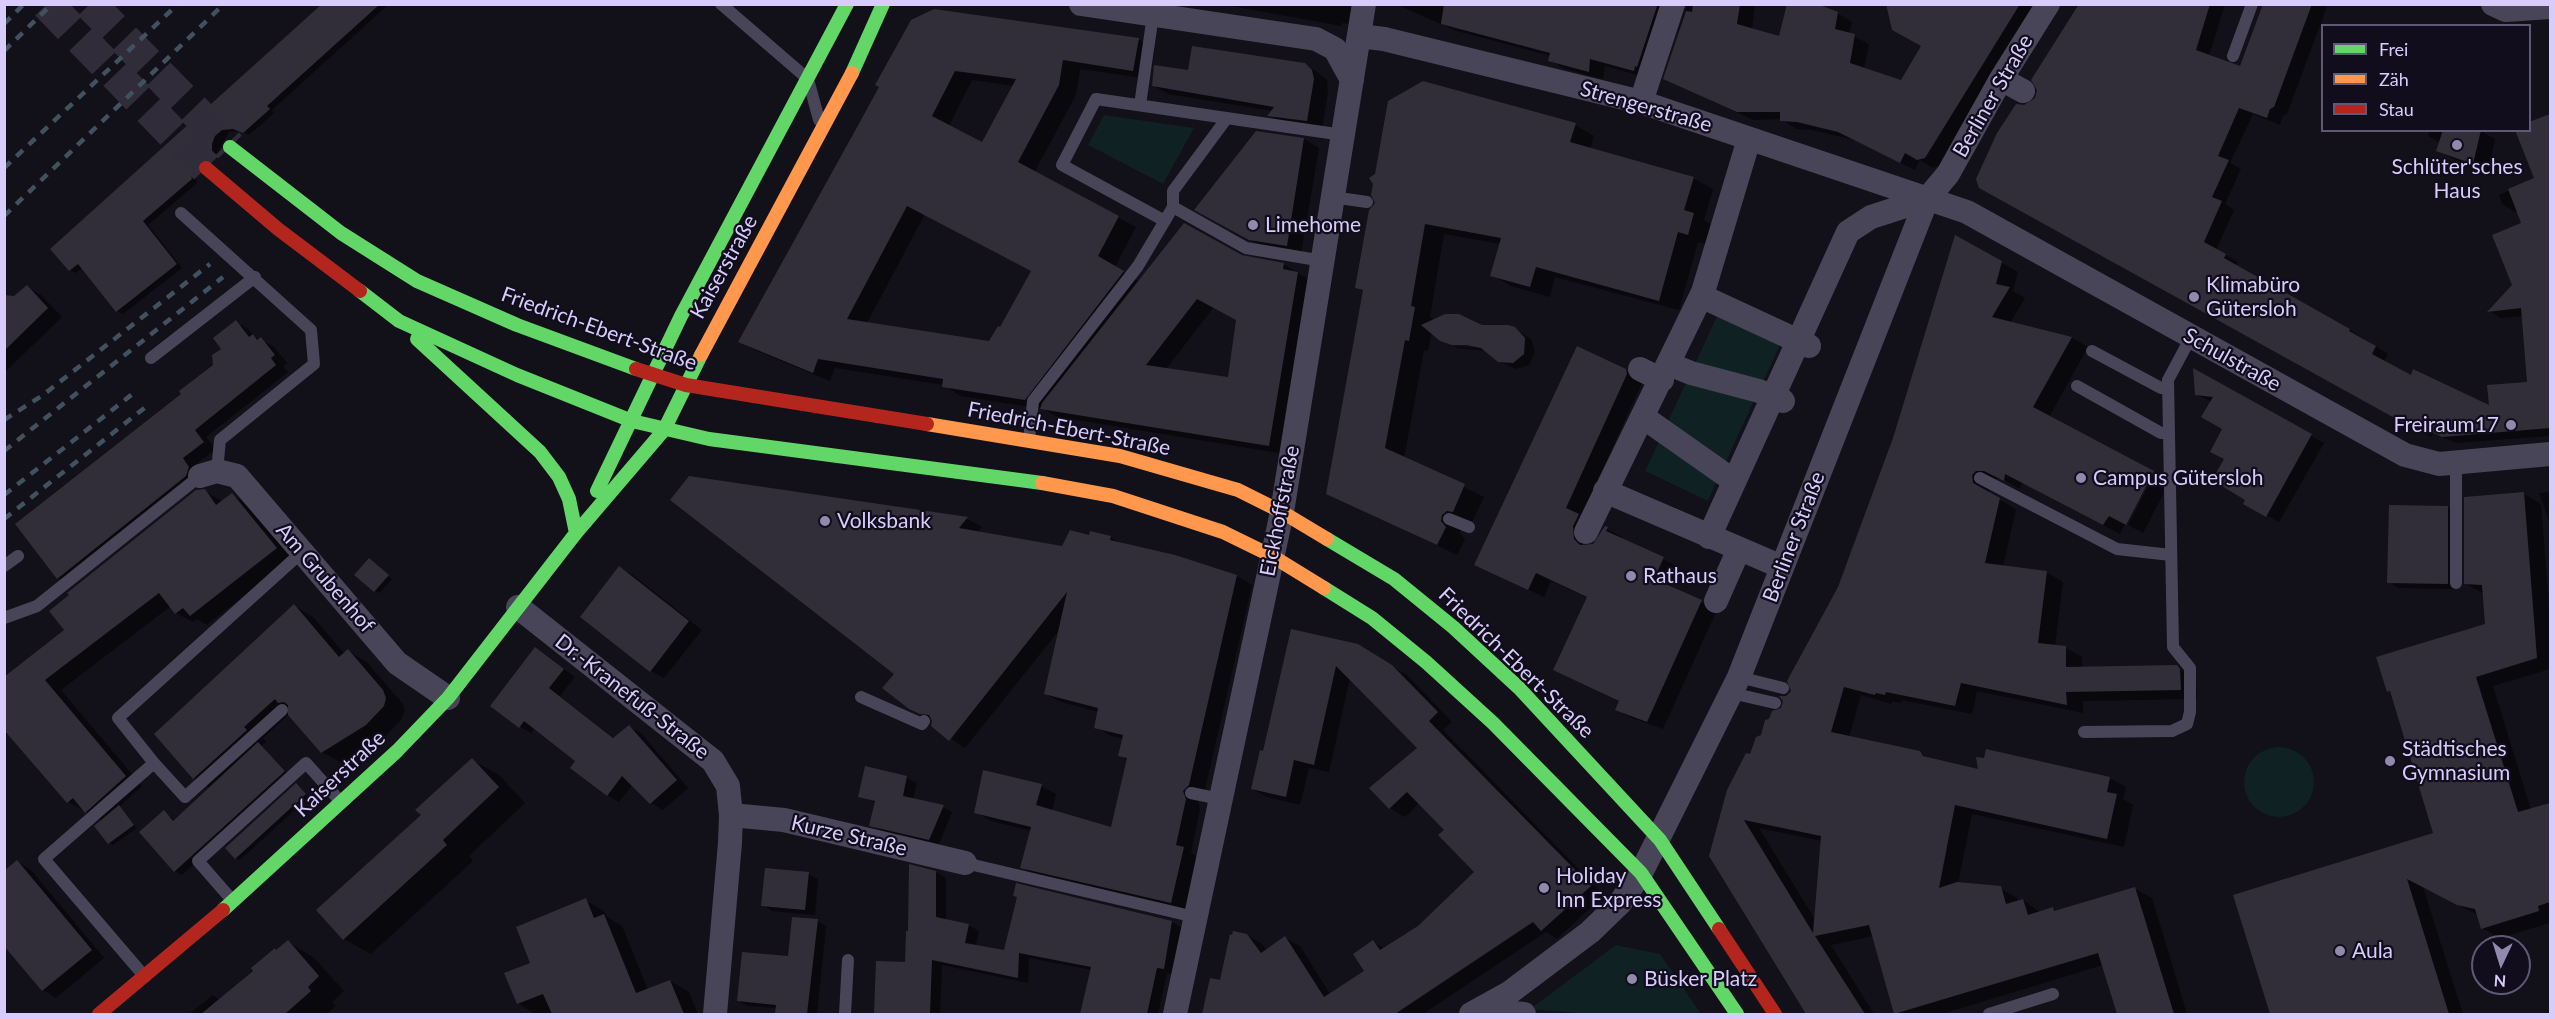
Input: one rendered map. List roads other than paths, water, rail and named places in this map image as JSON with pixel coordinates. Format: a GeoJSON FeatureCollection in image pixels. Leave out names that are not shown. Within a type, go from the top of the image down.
{"type":"FeatureCollection","features":[{"type":"Feature","properties":{"kind":"main road","name":"Kaiserstraße"},"geometry":{"type":"LineString","coordinates":[[576,533],[681,316],[847,4]]}},
{"type":"Feature","properties":{"kind":"main road","name":"Kaiserstraße"},"geometry":{"type":"LineString","coordinates":[[99,1014],[233,901],[397,751],[448,698],[576,533],[664,430],[708,338],[822,130],[870,7]]}},
{"type":"Feature","properties":{"kind":"main road","name":"Friedrich-Ebert-Straße"},"geometry":{"type":"LineString","coordinates":[[230,147],[341,233],[417,281],[517,325],[653,375],[686,385],[1120,456],[1238,490],[1282,512],[1394,579],[1453,627],[1519,688],[1660,840],[1775,1014]]}},
{"type":"Feature","properties":{"kind":"main road"},"geometry":{"type":"LineString","coordinates":[[206,168],[278,229],[399,321],[540,452],[559,477],[569,499],[576,533]]}},
{"type":"Feature","properties":{"kind":"main road"},"geometry":{"type":"LineString","coordinates":[[399,321],[517,375],[632,421],[664,430],[809,454],[1007,478],[1113,496],[1222,532],[1272,555],[1372,618],[1426,662],[1493,723],[1641,873],[1737,1014]]}},
{"type":"Feature","properties":{"kind":"street"},"geometry":{"type":"LineString","coordinates":[[1081,4],[1326,43],[1335,49],[1352,80]]}},
{"type":"Feature","properties":{"kind":"street","name":"Eickhoffstraße"},"geometry":{"type":"LineString","coordinates":[[1175,1014],[1282,512],[1364,4]]}},
{"type":"Feature","properties":{"kind":"street"},"geometry":{"type":"LineString","coordinates":[[1641,102],[1673,4]]}},
{"type":"Feature","properties":{"kind":"street","name":"Berliner Straße"},"geometry":{"type":"LineString","coordinates":[[1475,1012],[1509,993],[1590,932],[1620,903],[1660,840],[1735,685],[1927,199],[1948,174],[2001,79],[2048,4]]}},
{"type":"Feature","properties":{"kind":"street"},"geometry":{"type":"LineString","coordinates":[[2493,4],[2506,10],[2550,7]]}},
{"type":"Feature","properties":{"kind":"street","name":"Strengerstraße"},"geometry":{"type":"LineString","coordinates":[[1359,36],[1384,39],[1641,102],[1927,199]]}},
{"type":"Feature","properties":{"kind":"street"},"geometry":{"type":"LineString","coordinates":[[2001,79],[2023,91]]}},
{"type":"Feature","properties":{"kind":"street"},"geometry":{"type":"LineString","coordinates":[[1586,532],[1701,296],[1714,229],[1749,139]]}},
{"type":"Feature","properties":{"kind":"street"},"geometry":{"type":"LineString","coordinates":[[1709,537],[1734,481],[1778,399],[1821,306],[1848,232],[1872,217],[1927,199]]}},
{"type":"Feature","properties":{"kind":"street","name":"Schulstraße"},"geometry":{"type":"LineString","coordinates":[[1927,199],[1967,212],[2405,455],[2439,464],[2550,454]]}},
{"type":"Feature","properties":{"kind":"street"},"geometry":{"type":"LineString","coordinates":[[1701,296],[1804,343]]}},
{"type":"Feature","properties":{"kind":"street"},"geometry":{"type":"LineString","coordinates":[[1640,369],[1691,373],[1760,391],[1778,399]]}},
{"type":"Feature","properties":{"kind":"street"},"geometry":{"type":"LineString","coordinates":[[1643,417],[1734,481]]}},
{"type":"Feature","properties":{"kind":"street","name":"Am Grubenhof"},"geometry":{"type":"LineString","coordinates":[[208,474],[237,476],[397,663],[448,698]]}},
{"type":"Feature","properties":{"kind":"street"},"geometry":{"type":"LineString","coordinates":[[1605,491],[1782,567]]}},
{"type":"Feature","properties":{"kind":"street"},"geometry":{"type":"LineString","coordinates":[[1716,601],[1739,549]]}},
{"type":"Feature","properties":{"kind":"street","name":"Dr.-Kranefuß-Straße"},"geometry":{"type":"LineString","coordinates":[[518,607],[713,761],[728,786],[731,815],[715,1014]]}},
{"type":"Feature","properties":{"kind":"street","name":"Kurze Straße"},"geometry":{"type":"LineString","coordinates":[[731,815],[784,820],[965,863]]}},
{"type":"Feature","properties":{"kind":"street"},"geometry":{"type":"LineString","coordinates":[[1475,1012],[1524,1014]]}},
{"type":"Feature","properties":{"kind":"lane"},"geometry":{"type":"LineString","coordinates":[[721,4],[808,80],[822,130]]}},
{"type":"Feature","properties":{"kind":"lane"},"geometry":{"type":"LineString","coordinates":[[2233,56],[2252,4]]}},
{"type":"Feature","properties":{"kind":"lane"},"geometry":{"type":"LineString","coordinates":[[1140,105],[1153,15]]}},
{"type":"Feature","properties":{"kind":"lane"},"geometry":{"type":"LineString","coordinates":[[1165,221],[1062,165],[1096,99],[1343,135]]}},
{"type":"Feature","properties":{"kind":"lane"},"geometry":{"type":"LineString","coordinates":[[1029,440],[1033,401],[1138,266],[1173,207],[1173,191],[1227,118]]}},
{"type":"Feature","properties":{"kind":"lane"},"geometry":{"type":"LineString","coordinates":[[1332,197],[1367,202]]}},
{"type":"Feature","properties":{"kind":"lane"},"geometry":{"type":"LineString","coordinates":[[1173,207],[1246,248],[1323,261]]}},
{"type":"Feature","properties":{"kind":"lane"},"geometry":{"type":"LineString","coordinates":[[4,618],[37,606],[208,474],[220,440],[314,364],[311,330],[181,213]]}},
{"type":"Feature","properties":{"kind":"lane"},"geometry":{"type":"LineString","coordinates":[[151,358],[255,278]]}},
{"type":"Feature","properties":{"kind":"lane"},"geometry":{"type":"LineString","coordinates":[[2084,732],[2172,731],[2187,724],[2190,711],[2190,668],[2173,647],[2168,380],[2192,337]]}},
{"type":"Feature","properties":{"kind":"lane"},"geometry":{"type":"LineString","coordinates":[[2092,351],[2161,388],[2168,388]]}},
{"type":"Feature","properties":{"kind":"lane"},"geometry":{"type":"LineString","coordinates":[[2077,386],[2161,433],[2169,433]]}},
{"type":"Feature","properties":{"kind":"lane"},"geometry":{"type":"LineString","coordinates":[[2456,462],[2456,584]]}},
{"type":"Feature","properties":{"kind":"lane"},"geometry":{"type":"LineString","coordinates":[[1980,478],[2116,549],[2171,555]]}},
{"type":"Feature","properties":{"kind":"lane"},"geometry":{"type":"LineString","coordinates":[[1449,519],[1469,527]]}},
{"type":"Feature","properties":{"kind":"lane"},"geometry":{"type":"LineString","coordinates":[[282,710],[185,797],[118,718],[302,552]]}},
{"type":"Feature","properties":{"kind":"lane"},"geometry":{"type":"LineString","coordinates":[[4,567],[18,556]]}},
{"type":"Feature","properties":{"kind":"lane"},"geometry":{"type":"LineString","coordinates":[[1735,685],[1784,688]]}},
{"type":"Feature","properties":{"kind":"lane"},"geometry":{"type":"LineString","coordinates":[[1735,685],[1775,703]]}},
{"type":"Feature","properties":{"kind":"lane"},"geometry":{"type":"LineString","coordinates":[[861,697],[922,724],[924,721]]}},
{"type":"Feature","properties":{"kind":"lane"},"geometry":{"type":"LineString","coordinates":[[145,977],[44,859],[154,763]]}},
{"type":"Feature","properties":{"kind":"lane"},"geometry":{"type":"LineString","coordinates":[[233,901],[198,861],[306,763],[341,802]]}},
{"type":"Feature","properties":{"kind":"lane"},"geometry":{"type":"LineString","coordinates":[[1191,793],[1220,799]]}},
{"type":"Feature","properties":{"kind":"lane"},"geometry":{"type":"LineString","coordinates":[[965,863],[1195,917]]}},
{"type":"Feature","properties":{"kind":"lane"},"geometry":{"type":"LineString","coordinates":[[845,1014],[848,960]]}},
{"type":"Feature","properties":{"kind":"lane"},"geometry":{"type":"LineString","coordinates":[[1989,1014],[2053,994]]}},
{"type":"Feature","properties":{"kind":"tunnel"},"geometry":{"type":"LineString","coordinates":[[47,4],[206,168]]}},
{"type":"Feature","properties":{"kind":"tunnel"},"geometry":{"type":"LineString","coordinates":[[90,4],[230,147]]}},
{"type":"Feature","properties":{"kind":"railway"},"geometry":{"type":"LineString","coordinates":[[4,24],[24,4]]}},
{"type":"Feature","properties":{"kind":"railway"},"geometry":{"type":"LineString","coordinates":[[4,51],[52,4]]}},
{"type":"Feature","properties":{"kind":"railway"},"geometry":{"type":"LineString","coordinates":[[4,168],[178,4]]}},
{"type":"Feature","properties":{"kind":"railway"},"geometry":{"type":"LineString","coordinates":[[4,216],[224,4]]}},
{"type":"Feature","properties":{"kind":"railway"},"geometry":{"type":"LineString","coordinates":[[4,420],[43,395],[210,264]]}},
{"type":"Feature","properties":{"kind":"railway"},"geometry":{"type":"LineString","coordinates":[[4,451],[223,277]]}},
{"type":"Feature","properties":{"kind":"railway"},"geometry":{"type":"LineString","coordinates":[[4,495],[135,392]]}},
{"type":"Feature","properties":{"kind":"railway"},"geometry":{"type":"LineString","coordinates":[[4,519],[147,406]]}},
{"type":"Feature","properties":{"kind":"place","name":"Schlüter'sches Haus"},"geometry":{"type":"Point","coordinates":[2457,145]}},
{"type":"Feature","properties":{"kind":"place","name":"Limehome"},"geometry":{"type":"Point","coordinates":[1253,225]}},
{"type":"Feature","properties":{"kind":"place","name":"Klimabüro Gütersloh"},"geometry":{"type":"Point","coordinates":[2194,297]}},
{"type":"Feature","properties":{"kind":"place","name":"Freiraum17"},"geometry":{"type":"Point","coordinates":[2511,425]}},
{"type":"Feature","properties":{"kind":"place","name":"Campus Gütersloh"},"geometry":{"type":"Point","coordinates":[2081,478]}},
{"type":"Feature","properties":{"kind":"place","name":"Volksbank"},"geometry":{"type":"Point","coordinates":[825,521]}},
{"type":"Feature","properties":{"kind":"place","name":"Rathaus"},"geometry":{"type":"Point","coordinates":[1631,576]}},
{"type":"Feature","properties":{"kind":"place","name":"Städtisches Gymnasium"},"geometry":{"type":"Point","coordinates":[2390,761]}},
{"type":"Feature","properties":{"kind":"place","name":"Holiday Inn Express"},"geometry":{"type":"Point","coordinates":[1544,888]}},
{"type":"Feature","properties":{"kind":"place","name":"Aula"},"geometry":{"type":"Point","coordinates":[2340,951]}},
{"type":"Feature","properties":{"kind":"place","name":"Büsker Platz"},"geometry":{"type":"Point","coordinates":[1632,979]}}]}
